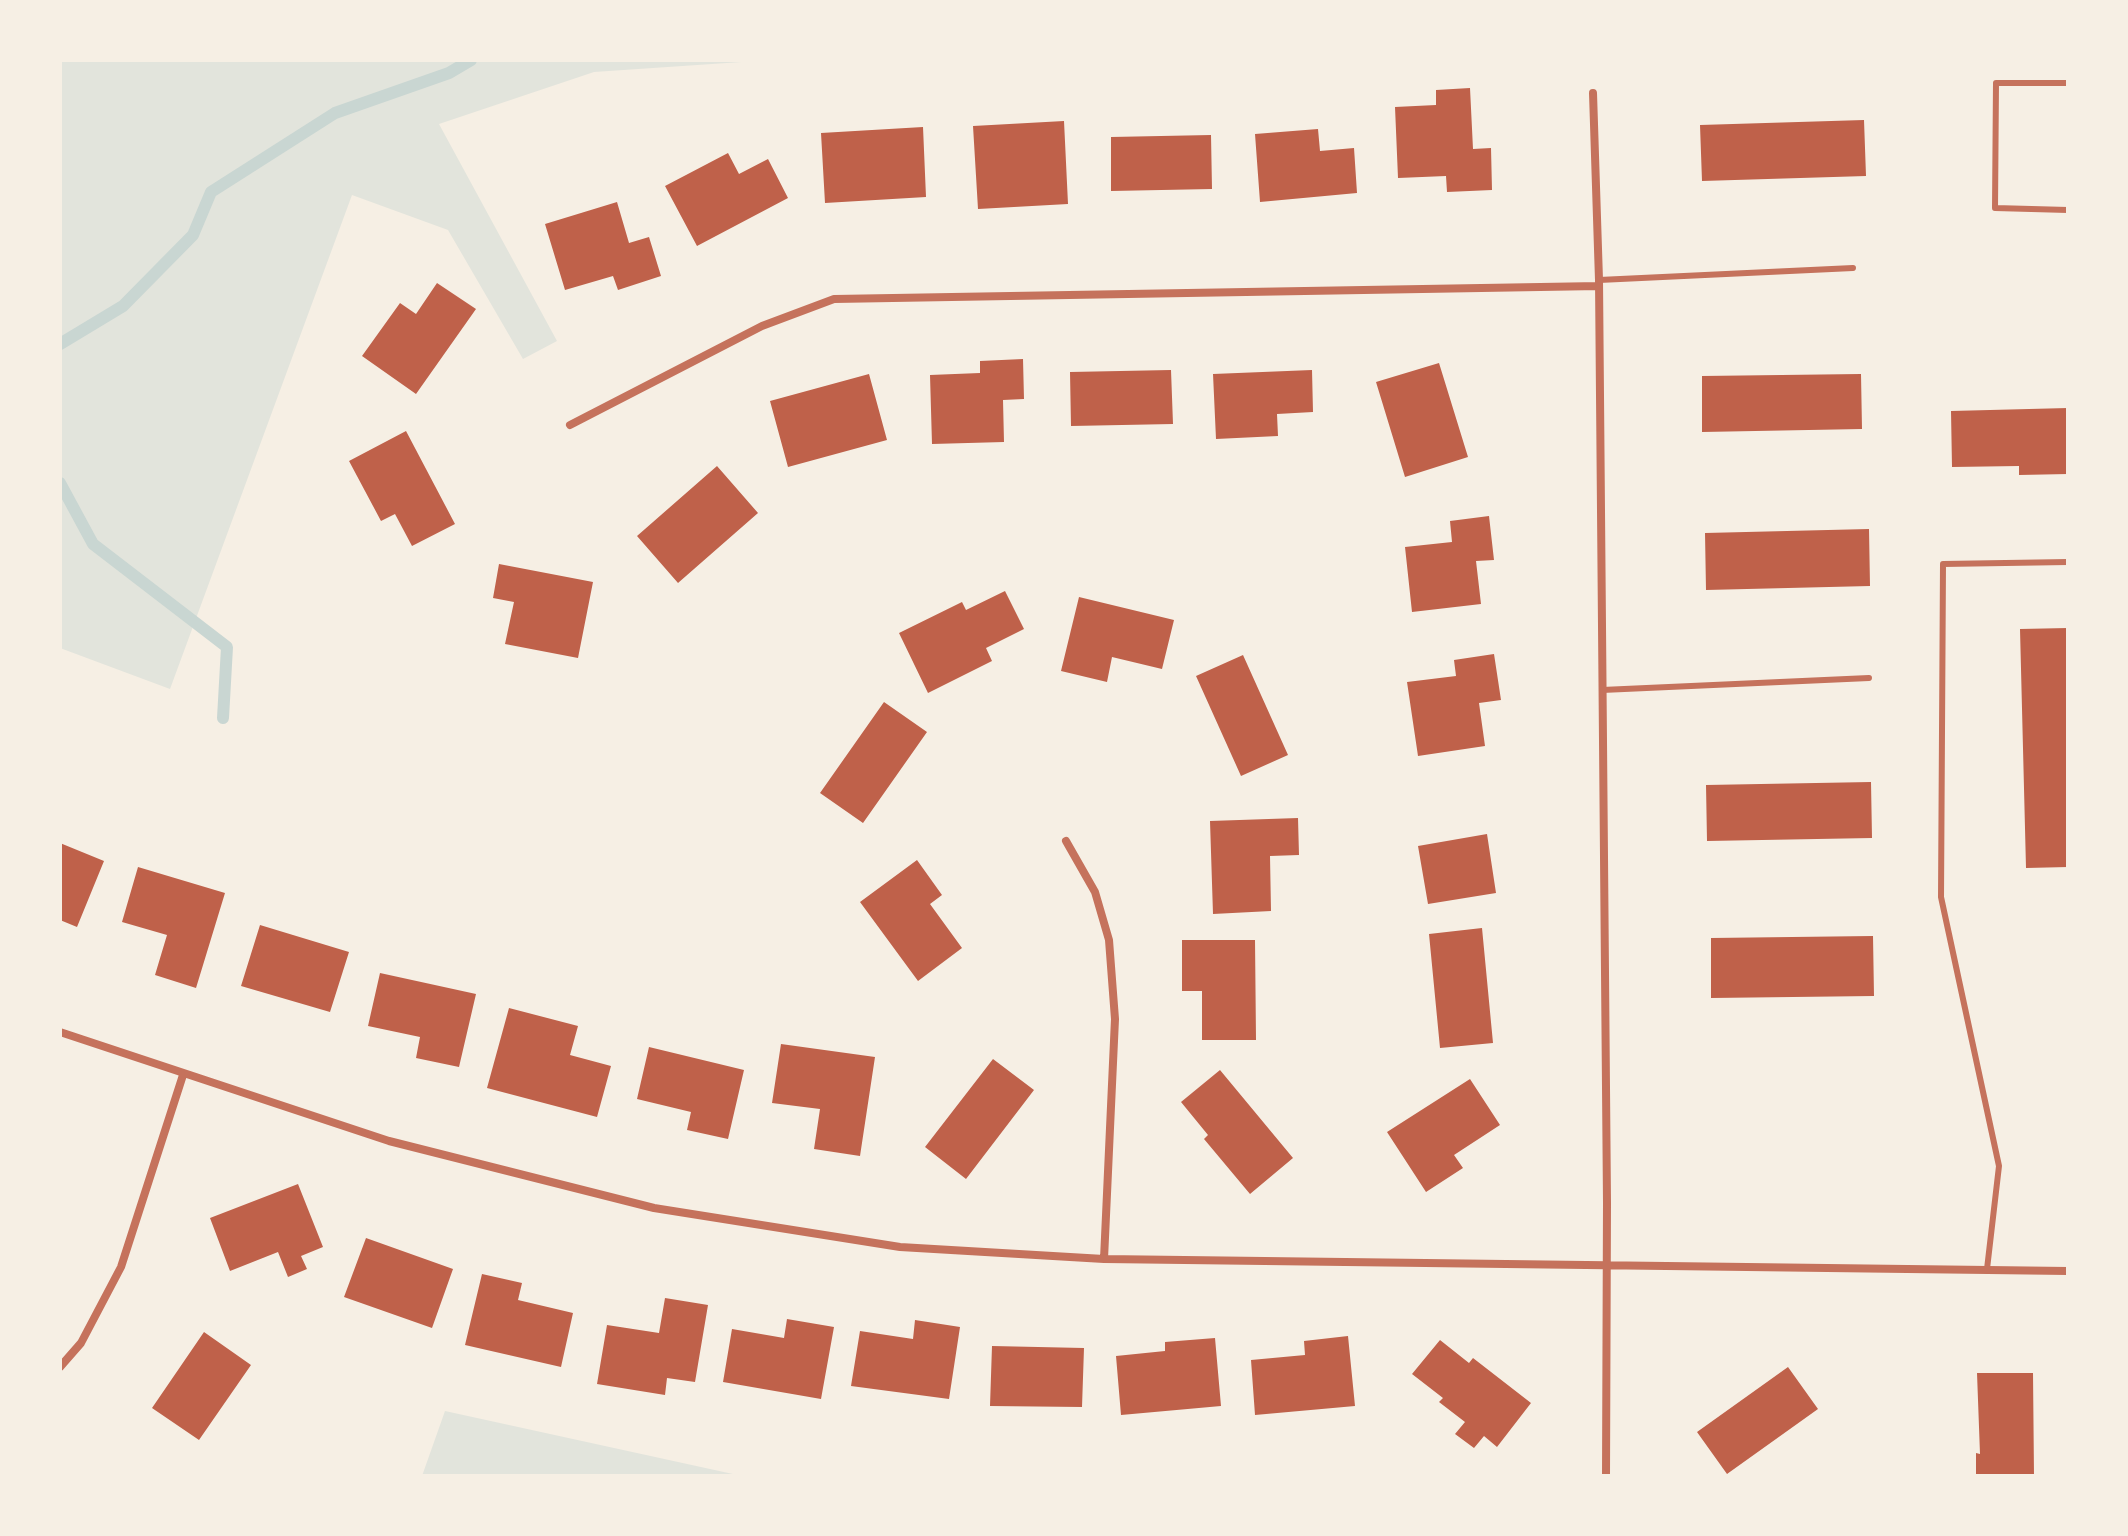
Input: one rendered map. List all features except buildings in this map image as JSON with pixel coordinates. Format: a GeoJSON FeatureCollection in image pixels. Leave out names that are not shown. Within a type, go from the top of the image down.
{"type":"FeatureCollection","features":[{"type":"Feature","properties":{"kind":"street"},"geometry":{"type":"LineString","coordinates":[[1593,93],[1599,283],[1608,1262],[1606,1476]]}},
{"type":"Feature","properties":{"kind":"street"},"geometry":{"type":"LineString","coordinates":[[570,425],[762,326],[834,299],[1599,283]]}},
{"type":"Feature","properties":{"kind":"street"},"geometry":{"type":"LineString","coordinates":[[1066,841],[1095,892],[1109,940],[1115,1019],[1104,1259]]}},
{"type":"Feature","properties":{"kind":"street"},"geometry":{"type":"LineString","coordinates":[[60,1032],[389,1141],[654,1208],[900,1247],[1104,1259],[1608,1262],[2068,1271]]}},
{"type":"Feature","properties":{"kind":"street"},"geometry":{"type":"LineString","coordinates":[[60,1367],[81,1343],[121,1267],[183,1075]]}},
{"type":"Feature","properties":{"kind":"lane"},"geometry":{"type":"LineString","coordinates":[[2068,83],[1996,83],[1995,208],[2068,210]]}},
{"type":"Feature","properties":{"kind":"lane"},"geometry":{"type":"LineString","coordinates":[[1599,283],[1853,268]]}},
{"type":"Feature","properties":{"kind":"lane"},"geometry":{"type":"LineString","coordinates":[[1987,1269],[1999,1166],[1941,897],[1943,564],[2068,562]]}},
{"type":"Feature","properties":{"kind":"lane"},"geometry":{"type":"LineString","coordinates":[[1602,690],[1869,678]]}},
{"type":"Feature","properties":{"kind":"shaded area"},"geometry":{"type":"Polygon","coordinates":[[[60,60],[771,60],[594,72],[439,124],[557,341],[523,359],[448,230],[352,195],[170,689],[60,648],[60,60]]]}},
{"type":"Feature","properties":{"kind":"shaded area"},"geometry":{"type":"Polygon","coordinates":[[[445,1411],[742,1476],[422,1476],[445,1411]]]}},
{"type":"Feature","properties":{"kind":"waterway"},"geometry":{"type":"LineString","coordinates":[[60,344],[123,306],[193,235],[211,192],[335,113],[449,73],[471,60]]}},
{"type":"Feature","properties":{"kind":"waterway"},"geometry":{"type":"LineString","coordinates":[[60,483],[93,544],[227,647],[223,718]]}}]}
